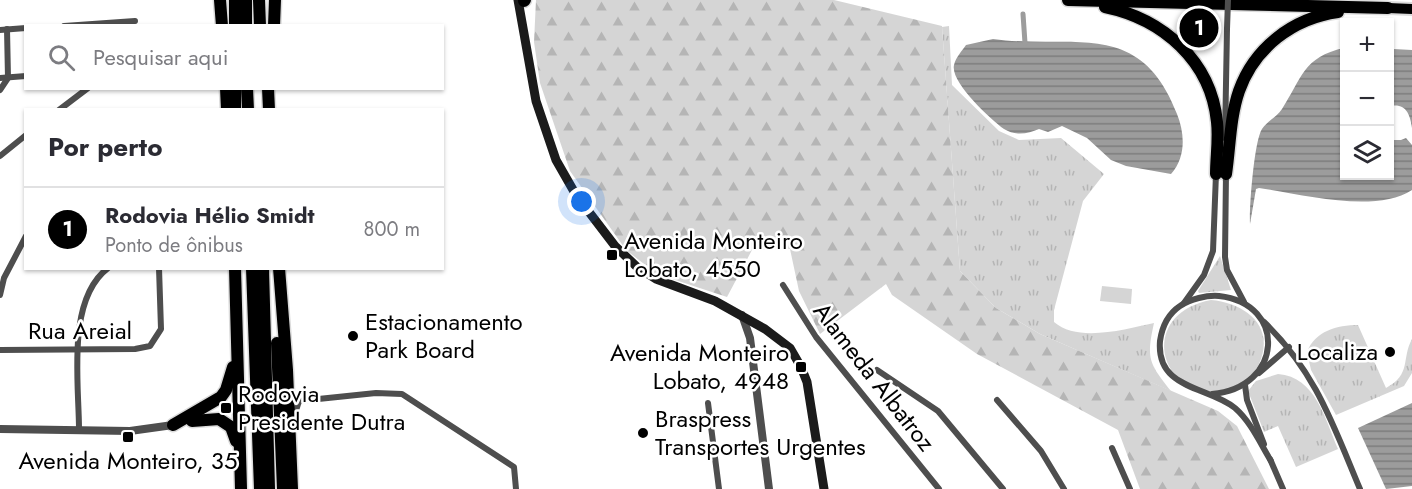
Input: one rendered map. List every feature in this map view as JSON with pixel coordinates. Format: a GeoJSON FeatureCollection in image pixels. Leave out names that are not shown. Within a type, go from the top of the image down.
{"type":"FeatureCollection","features":[{"type":"Feature","properties":{"kind":"highway"},"geometry":{"type":"LineString","coordinates":[[220,0],[222,24]]}},
{"type":"Feature","properties":{"kind":"highway"},"geometry":{"type":"LineString","coordinates":[[235,0],[235,24]]}},
{"type":"Feature","properties":{"kind":"highway"},"geometry":{"type":"LineString","coordinates":[[246,0],[246,24]]}},
{"type":"Feature","properties":{"kind":"highway"},"geometry":{"type":"LineString","coordinates":[[259,0],[260,24]]}},
{"type":"Feature","properties":{"kind":"highway"},"geometry":{"type":"LineString","coordinates":[[267,0],[267,24]]}},
{"type":"Feature","properties":{"kind":"highway"},"geometry":{"type":"LineString","coordinates":[[274,24],[275,0]]}},
{"type":"Feature","properties":{"kind":"highway"},"geometry":{"type":"LineString","coordinates":[[1054,0],[1125,11],[1145,19],[1181,45],[1206,81],[1213,102],[1221,174]]}},
{"type":"Feature","properties":{"kind":"highway"},"geometry":{"type":"LineString","coordinates":[[1068,0],[1388,8]]}},
{"type":"Feature","properties":{"kind":"highway"},"geometry":{"type":"LineString","coordinates":[[1221,174],[1239,91],[1252,65],[1271,42],[1287,30],[1320,16],[1388,8]]}},
{"type":"Feature","properties":{"kind":"highway"},"geometry":{"type":"LineString","coordinates":[[226,90],[227,108]]}},
{"type":"Feature","properties":{"kind":"highway"},"geometry":{"type":"LineString","coordinates":[[235,90],[235,108]]}},
{"type":"Feature","properties":{"kind":"highway"},"geometry":{"type":"LineString","coordinates":[[240,90],[241,108]]}},
{"type":"Feature","properties":{"kind":"highway"},"geometry":{"type":"LineString","coordinates":[[247,90],[248,108]]}},
{"type":"Feature","properties":{"kind":"highway"},"geometry":{"type":"LineString","coordinates":[[261,90],[261,108]]}},
{"type":"Feature","properties":{"kind":"highway"},"geometry":{"type":"LineString","coordinates":[[268,90],[269,108]]}},
{"type":"Feature","properties":{"kind":"highway"},"geometry":{"type":"LineString","coordinates":[[235,270],[241,489]]}},
{"type":"Feature","properties":{"kind":"highway"},"geometry":{"type":"LineString","coordinates":[[236,311],[241,296],[243,270]]}},
{"type":"Feature","properties":{"kind":"highway"},"geometry":{"type":"LineString","coordinates":[[252,270],[260,489]]}},
{"type":"Feature","properties":{"kind":"highway"},"geometry":{"type":"LineString","coordinates":[[263,270],[269,489]]}},
{"type":"Feature","properties":{"kind":"highway"},"geometry":{"type":"LineString","coordinates":[[274,270],[283,489]]}},
{"type":"Feature","properties":{"kind":"highway"},"geometry":{"type":"LineString","coordinates":[[279,270],[288,390],[292,489]]}},
{"type":"Feature","properties":{"kind":"highway"},"geometry":{"type":"LineString","coordinates":[[173,425],[203,410],[221,397],[231,379],[237,348]]}},
{"type":"Feature","properties":{"kind":"highway"},"geometry":{"type":"LineString","coordinates":[[173,425],[205,418],[219,418],[231,428],[239,454]]}},
{"type":"Feature","properties":{"kind":"main road"},"geometry":{"type":"LineString","coordinates":[[518,0],[530,78],[551,147],[562,172],[583,204],[622,254],[641,270],[742,315],[787,345],[801,366],[810,396],[824,489]]}},
{"type":"Feature","properties":{"kind":"main road"},"geometry":{"type":"LineString","coordinates":[[522,24],[524,0]]}},
{"type":"Feature","properties":{"kind":"main road"},"geometry":{"type":"LineString","coordinates":[[1388,8],[1412,9]]}},
{"type":"Feature","properties":{"kind":"street"},"geometry":{"type":"LineString","coordinates":[[1227,0],[1224,123],[1213,251],[1204,275],[1184,303],[1164,324],[1160,345],[1162,359],[1171,375],[1183,385],[1212,394],[1241,414],[1271,461]]}},
{"type":"Feature","properties":{"kind":"street"},"geometry":{"type":"LineString","coordinates":[[111,24],[134,23]]}},
{"type":"Feature","properties":{"kind":"street"},"geometry":{"type":"LineString","coordinates":[[0,90],[8,78],[3,30],[24,28]]}},
{"type":"Feature","properties":{"kind":"street"},"geometry":{"type":"LineString","coordinates":[[0,78],[24,76]]}},
{"type":"Feature","properties":{"kind":"street"},"geometry":{"type":"LineString","coordinates":[[63,108],[85,90]]}},
{"type":"Feature","properties":{"kind":"street"},"geometry":{"type":"LineString","coordinates":[[0,156],[24,137]]}},
{"type":"Feature","properties":{"kind":"street"},"geometry":{"type":"LineString","coordinates":[[1221,174],[1227,270],[1244,303],[1289,347],[1324,404],[1360,489]]}},
{"type":"Feature","properties":{"kind":"street"},"geometry":{"type":"LineString","coordinates":[[0,295],[4,278],[24,240]]}},
{"type":"Feature","properties":{"kind":"street"},"geometry":{"type":"LineString","coordinates":[[79,429],[78,348],[81,314],[86,299],[107,270]]}},
{"type":"Feature","properties":{"kind":"street","name":"Rua Areial"},"geometry":{"type":"LineString","coordinates":[[0,350],[135,349],[150,346],[156,340],[161,322],[159,270]]}},
{"type":"Feature","properties":{"kind":"street","name":"Alameda Albatroz"},"geometry":{"type":"LineString","coordinates":[[783,285],[816,337],[939,489]]}},
{"type":"Feature","properties":{"kind":"street"},"geometry":{"type":"LineString","coordinates":[[1184,303],[1214,296],[1244,303]]}},
{"type":"Feature","properties":{"kind":"street"},"geometry":{"type":"LineString","coordinates":[[742,315],[750,338],[769,489]]}},
{"type":"Feature","properties":{"kind":"street"},"geometry":{"type":"LineString","coordinates":[[1259,317],[1267,336],[1268,346],[1259,374]]}},
{"type":"Feature","properties":{"kind":"street"},"geometry":{"type":"LineString","coordinates":[[750,338],[765,329]]}},
{"type":"Feature","properties":{"kind":"street"},"geometry":{"type":"LineString","coordinates":[[1212,394],[1232,391],[1245,385],[1289,347]]}},
{"type":"Feature","properties":{"kind":"street"},"geometry":{"type":"LineString","coordinates":[[877,370],[938,411],[1003,489]]}},
{"type":"Feature","properties":{"kind":"street"},"geometry":{"type":"LineString","coordinates":[[1245,385],[1247,400],[1284,489]]}},
{"type":"Feature","properties":{"kind":"street"},"geometry":{"type":"LineString","coordinates":[[288,390],[299,401]]}},
{"type":"Feature","properties":{"kind":"street"},"geometry":{"type":"LineString","coordinates":[[299,401],[376,393],[402,394],[514,467],[516,489]]}},
{"type":"Feature","properties":{"kind":"street"},"geometry":{"type":"LineString","coordinates":[[997,400],[1041,451],[1064,489]]}},
{"type":"Feature","properties":{"kind":"street"},"geometry":{"type":"LineString","coordinates":[[290,428],[299,401]]}},
{"type":"Feature","properties":{"kind":"street"},"geometry":{"type":"LineString","coordinates":[[708,404],[719,489]]}},
{"type":"Feature","properties":{"kind":"street"},"geometry":{"type":"LineString","coordinates":[[0,429],[130,430],[173,425]]}},
{"type":"Feature","properties":{"kind":"street"},"geometry":{"type":"LineString","coordinates":[[1112,448],[1130,489]]}},
{"type":"Feature","properties":{"kind":"green space"},"geometry":{"type":"Polygon","coordinates":[[[536,0],[834,0],[942,26],[960,271],[996,308],[1040,334],[1218,411],[1237,426],[1269,489],[1140,489],[1118,430],[977,354],[892,295],[886,284],[820,334],[799,291],[790,249],[752,250],[727,297],[657,274],[626,250],[570,171],[540,83],[534,42],[536,0]]]}},
{"type":"Feature","properties":{"kind":"green space"},"geometry":{"type":"Polygon","coordinates":[[[949,26],[952,85],[999,131],[1019,140],[1061,138],[1104,174],[1083,201],[1054,310],[1054,322],[1076,332],[1089,333],[1116,331],[1154,323],[1150,345],[1151,360],[1171,391],[1040,334],[996,308],[960,271],[942,27],[949,26]]]}},
{"type":"Feature","properties":{"kind":"green space"},"geometry":{"type":"Polygon","coordinates":[[[1220,256],[1231,290],[1199,293],[1198,291],[1220,256]]]}},
{"type":"Feature","properties":{"kind":"green space"},"geometry":{"type":"Polygon","coordinates":[[[1102,286],[1132,289],[1131,304],[1100,301],[1102,286]]]}},
{"type":"Feature","properties":{"kind":"green space"},"geometry":{"type":"Polygon","coordinates":[[[1211,300],[1235,306],[1254,319],[1263,338],[1263,350],[1259,364],[1246,380],[1227,389],[1204,391],[1186,384],[1173,372],[1165,356],[1165,339],[1171,323],[1187,309],[1211,300]]]}},
{"type":"Feature","properties":{"kind":"green space"},"geometry":{"type":"Polygon","coordinates":[[[1358,325],[1386,388],[1394,383],[1403,372],[1412,339],[1412,373],[1404,386],[1336,415],[1311,370],[1307,352],[1321,334],[1342,326],[1358,325]]]}},
{"type":"Feature","properties":{"kind":"green space"},"geometry":{"type":"Polygon","coordinates":[[[1278,374],[1291,377],[1310,391],[1323,413],[1338,449],[1296,467],[1278,426],[1264,432],[1248,391],[1256,381],[1278,374]]]}},
{"type":"Feature","properties":{"kind":"shaded area"},"geometry":{"type":"Polygon","coordinates":[[[993,39],[1101,44],[1124,51],[1144,63],[1162,83],[1180,122],[1183,137],[1182,153],[1171,174],[1126,166],[1111,160],[1087,138],[1062,126],[1048,132],[1039,129],[1021,134],[1004,129],[972,100],[954,72],[955,62],[966,45],[993,39]]]}},
{"type":"Feature","properties":{"kind":"shaded area"},"geometry":{"type":"Polygon","coordinates":[[[1340,49],[1340,180],[1394,180],[1394,140],[1406,138],[1412,145],[1412,190],[1397,197],[1378,201],[1358,201],[1316,198],[1259,188],[1256,189],[1250,224],[1254,160],[1262,129],[1280,112],[1305,70],[1330,52],[1340,49]]]}},
{"type":"Feature","properties":{"kind":"shaded area"},"geometry":{"type":"Polygon","coordinates":[[[1394,49],[1412,50],[1412,128],[1406,111],[1400,106],[1395,106],[1394,49]]]}},
{"type":"Feature","properties":{"kind":"shaded area"},"geometry":{"type":"Polygon","coordinates":[[[1412,403],[1412,486],[1386,489],[1358,428],[1412,403]]]}},
{"type":"Feature","properties":{"kind":"waterway"},"geometry":{"type":"LineString","coordinates":[[1023,14],[1025,43]]}},
{"type":"Feature","properties":{"kind":"place","name":"Rodovia Hélio Smidt"},"geometry":{"type":"Point","coordinates":[1199,28]}},
{"type":"Feature","properties":{"kind":"place","name":"Avenida Monteiro Lobato, 4550"},"geometry":{"type":"Point","coordinates":[612,255]}},
{"type":"Feature","properties":{"kind":"place","name":"Estacionamento Park Board"},"geometry":{"type":"Point","coordinates":[353,336]}},
{"type":"Feature","properties":{"kind":"place","name":"Localiza"},"geometry":{"type":"Point","coordinates":[1390,352]}},
{"type":"Feature","properties":{"kind":"place","name":"Avenida Monteiro Lobato, 4948"},"geometry":{"type":"Point","coordinates":[801,367]}},
{"type":"Feature","properties":{"kind":"place","name":"Rodovia Presidente Dutra"},"geometry":{"type":"Point","coordinates":[226,408]}},
{"type":"Feature","properties":{"kind":"place","name":"Braspress Transportes Urgentes"},"geometry":{"type":"Point","coordinates":[643,433]}},
{"type":"Feature","properties":{"kind":"place","name":"Avenida Monteiro, 35"},"geometry":{"type":"Point","coordinates":[128,437]}}]}
